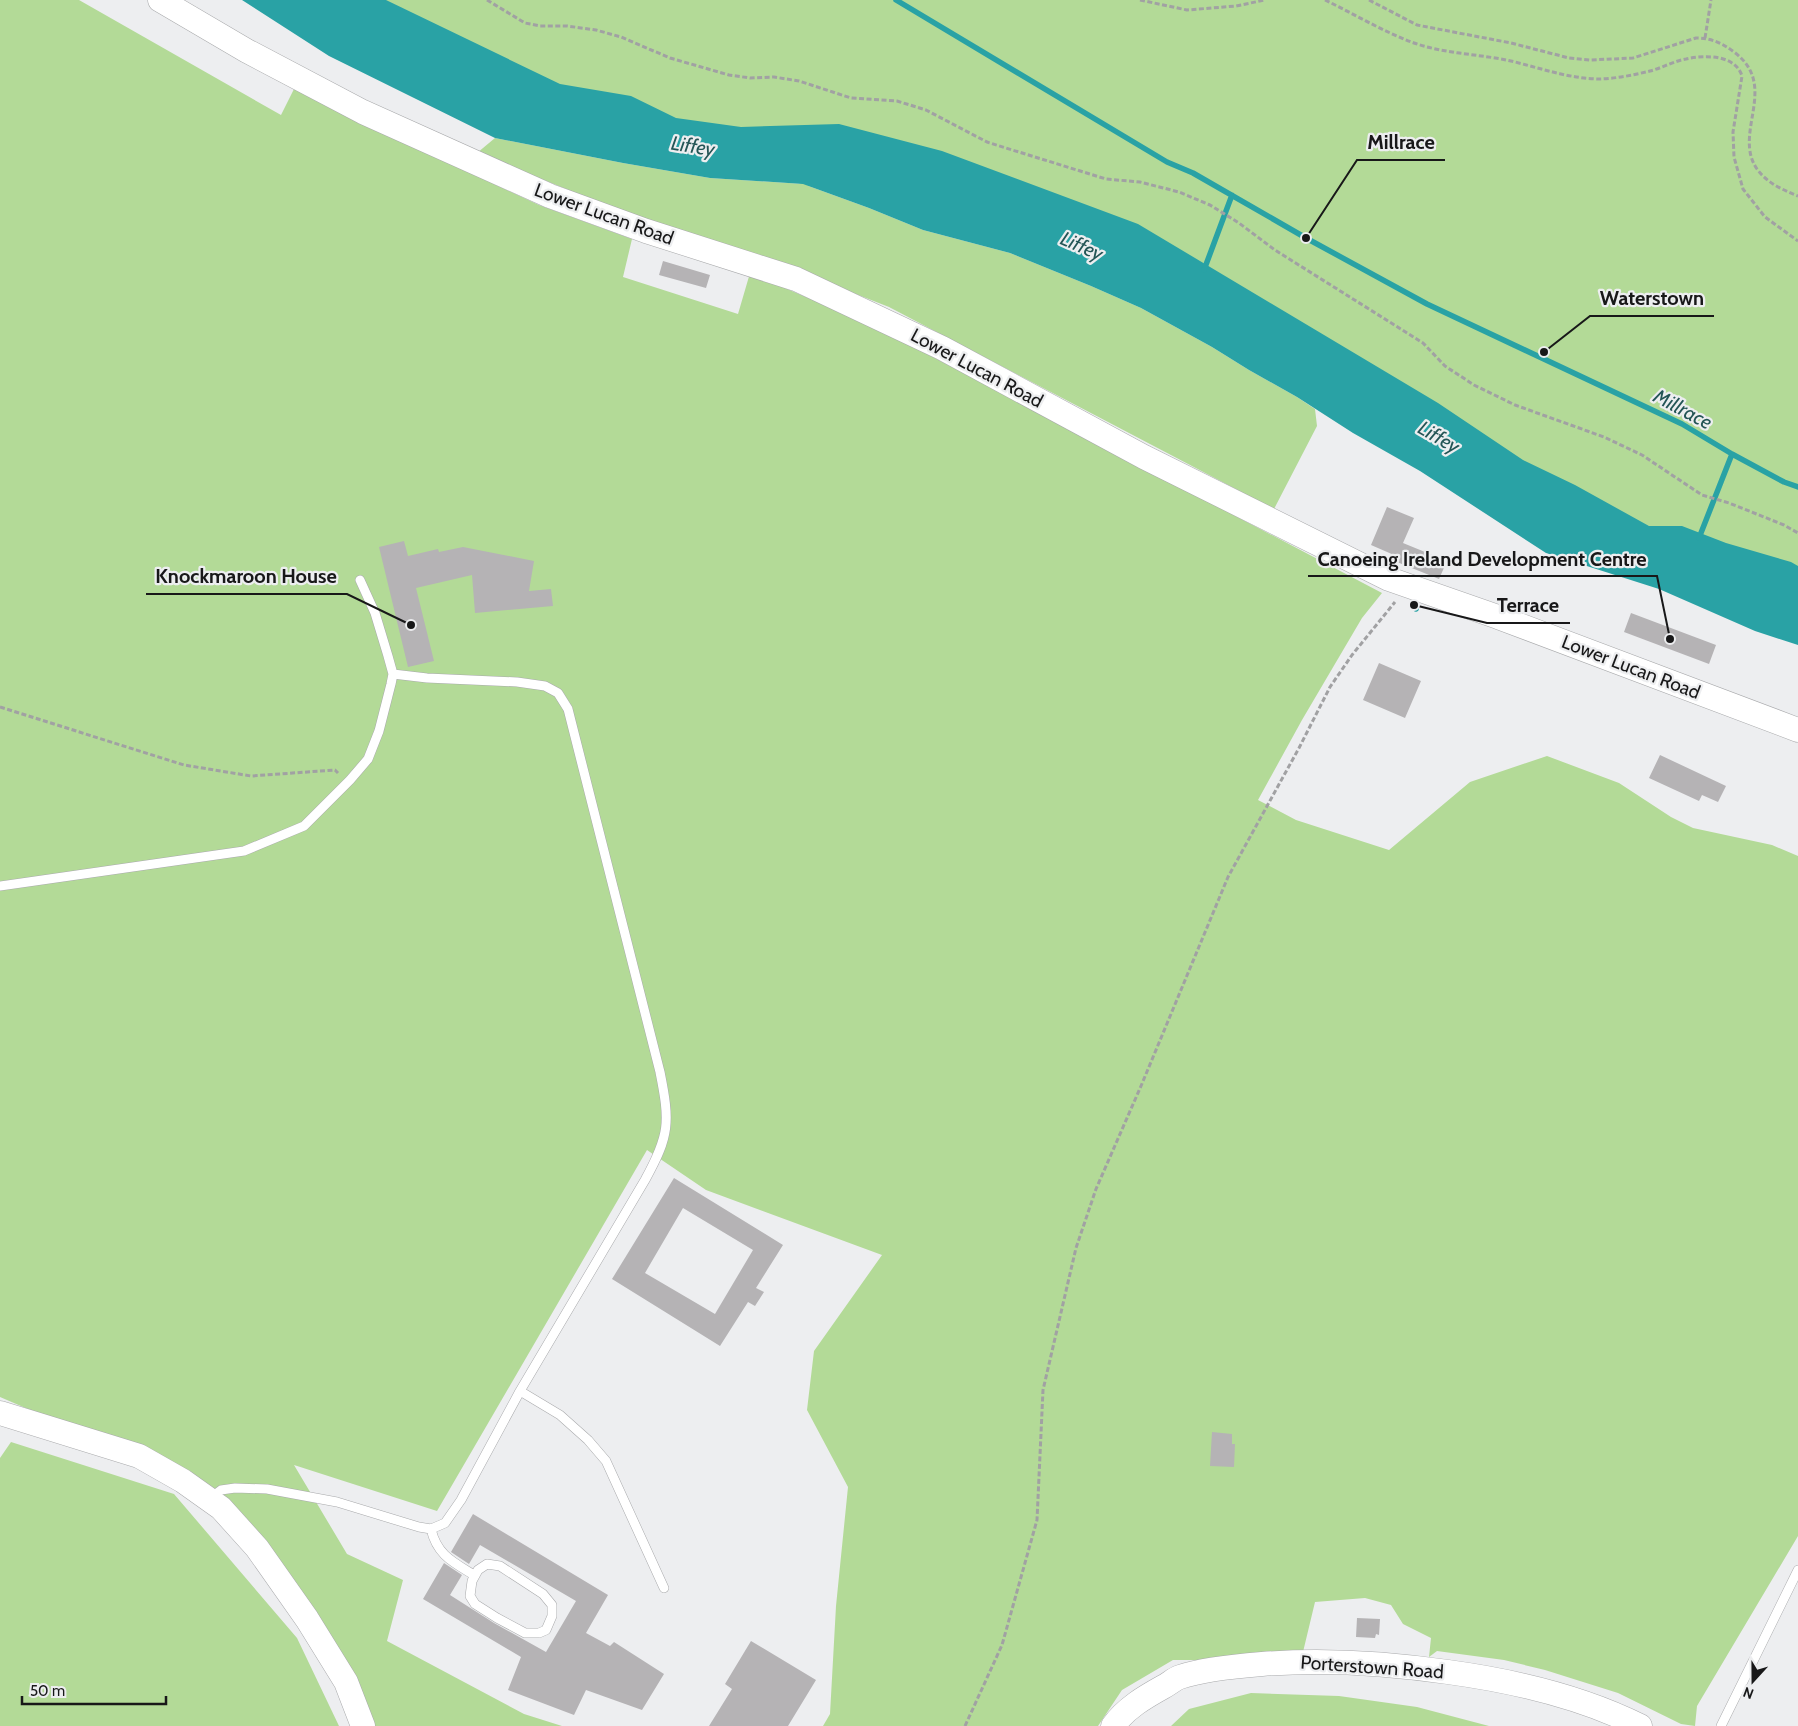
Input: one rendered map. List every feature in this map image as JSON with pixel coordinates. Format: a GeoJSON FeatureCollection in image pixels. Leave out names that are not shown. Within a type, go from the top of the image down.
{"type":"FeatureCollection","features":[{"type":"Feature","properties":{"kind":"street","name":"Lower Lucan Road"},"geometry":{"type":"LineString","coordinates":[[160,0],[247,51],[364,112],[550,196],[646,231],[796,279],[942,348],[1144,457],[1389,579],[1508,620],[1798,730]]}},
{"type":"Feature","properties":{"kind":"street"},"geometry":{"type":"LineString","coordinates":[[0,1413],[139,1456],[183,1481],[221,1508],[257,1548],[307,1620],[346,1682],[364,1726]]}},
{"type":"Feature","properties":{"kind":"street","name":"Porterstown Road"},"geometry":{"type":"LineString","coordinates":[[1113,1726],[1136,1702],[1179,1677],[1230,1666],[1282,1662],[1338,1661],[1400,1665],[1488,1677],[1561,1694],[1623,1717],[1640,1726]]}},
{"type":"Feature","properties":{"kind":"lane"},"geometry":{"type":"LineString","coordinates":[[0,886],[244,851],[304,826],[368,759],[379,731],[392,674],[375,613],[360,580]]}},
{"type":"Feature","properties":{"kind":"lane"},"geometry":{"type":"LineString","coordinates":[[209,1500],[221,1490],[235,1488],[267,1489],[337,1502],[419,1528],[431,1529],[445,1523],[461,1500],[520,1391],[659,1156],[665,1140],[667,1127],[666,1101],[568,709],[558,693],[545,686],[517,682],[427,678],[392,674]]}},
{"type":"Feature","properties":{"kind":"lane"},"geometry":{"type":"LineString","coordinates":[[520,1391],[560,1415],[588,1440],[606,1461],[664,1588]]}},
{"type":"Feature","properties":{"kind":"lane"},"geometry":{"type":"LineString","coordinates":[[431,1529],[437,1547],[451,1560],[474,1576]]}},
{"type":"Feature","properties":{"kind":"lane"},"geometry":{"type":"LineString","coordinates":[[487,1564],[500,1566],[543,1594],[552,1605],[552,1616],[546,1630],[539,1633],[526,1633],[475,1604],[470,1596],[474,1576],[487,1564]]}},
{"type":"Feature","properties":{"kind":"lane"},"geometry":{"type":"LineString","coordinates":[[1720,1726],[1798,1570]]}},
{"type":"Feature","properties":{"kind":"path"},"geometry":{"type":"LineString","coordinates":[[487,0],[526,23],[540,26],[567,26],[596,30],[621,37],[670,58],[729,74],[750,78],[774,77],[799,81],[851,98],[898,101],[926,110],[993,144],[1106,179],[1140,182],[1179,192],[1210,205],[1239,223],[1275,250],[1423,343],[1445,366],[1474,384],[1515,405],[1604,437],[1642,455],[1702,495],[1784,524],[1798,533]]}},
{"type":"Feature","properties":{"kind":"path"},"geometry":{"type":"LineString","coordinates":[[1140,0],[1187,10],[1236,6],[1265,0]]}},
{"type":"Feature","properties":{"kind":"path"},"geometry":{"type":"LineString","coordinates":[[1325,0],[1414,42],[1437,49],[1511,61],[1570,76],[1598,79],[1649,72],[1684,59],[1703,57],[1720,57],[1733,63],[1740,69],[1742,76],[1733,132],[1734,157],[1743,189],[1765,218],[1798,241]]}},
{"type":"Feature","properties":{"kind":"path"},"geometry":{"type":"LineString","coordinates":[[1369,0],[1417,24],[1512,43],[1569,58],[1590,60],[1633,58],[1696,38],[1705,38],[1723,44],[1747,64],[1753,73],[1755,98],[1749,147],[1756,168],[1768,180],[1798,196]]}},
{"type":"Feature","properties":{"kind":"path"},"geometry":{"type":"LineString","coordinates":[[1705,38],[1711,0]]}},
{"type":"Feature","properties":{"kind":"path"},"geometry":{"type":"LineString","coordinates":[[1740,69],[1747,64]]}},
{"type":"Feature","properties":{"kind":"path"},"geometry":{"type":"LineString","coordinates":[[964,1726],[1002,1645],[1037,1520],[1043,1390],[1076,1248],[1096,1189],[1228,876],[1299,748],[1330,687],[1352,655],[1408,586]]}},
{"type":"Feature","properties":{"kind":"path"},"geometry":{"type":"LineString","coordinates":[[0,707],[184,765],[251,776],[335,770],[348,782]]}},
{"type":"Feature","properties":{"kind":"green space"},"geometry":{"type":"Polygon","coordinates":[[[0,0],[79,0],[281,115],[294,89],[539,205],[632,239],[623,277],[738,314],[750,273],[876,327],[1382,593],[1362,618],[1258,800],[1296,820],[1389,850],[1470,782],[1547,756],[1619,783],[1671,817],[1693,828],[1772,845],[1798,856],[1798,1536],[1697,1706],[1695,1726],[1681,1724],[1618,1693],[1545,1670],[1504,1660],[1437,1651],[1429,1657],[1431,1638],[1403,1624],[1391,1605],[1365,1598],[1315,1602],[1303,1652],[1203,1660],[1173,1660],[1122,1690],[1098,1726],[823,1726],[830,1714],[836,1606],[848,1487],[807,1410],[814,1351],[882,1255],[706,1190],[647,1150],[437,1511],[294,1465],[347,1554],[403,1580],[387,1641],[524,1714],[562,1726],[373,1726],[265,1543],[86,1434],[0,1397],[0,0]]]}},
{"type":"Feature","properties":{"kind":"green space"},"geometry":{"type":"Polygon","coordinates":[[[323,0],[1798,0],[1798,608],[1194,296],[638,137],[323,0]]]}},
{"type":"Feature","properties":{"kind":"green space"},"geometry":{"type":"Polygon","coordinates":[[[495,138],[710,178],[803,184],[923,230],[1010,253],[1141,308],[1212,347],[1315,409],[1317,426],[1274,509],[889,307],[754,254],[618,210],[477,153],[495,138]]]}},
{"type":"Feature","properties":{"kind":"green space"},"geometry":{"type":"Polygon","coordinates":[[[11,1442],[174,1494],[297,1638],[339,1726],[0,1726],[0,1458],[11,1442]]]}},
{"type":"Feature","properties":{"kind":"green space"},"geometry":{"type":"Polygon","coordinates":[[[1251,1693],[1339,1696],[1417,1707],[1489,1726],[1171,1726],[1189,1709],[1251,1693]]]}},
{"type":"Feature","properties":{"kind":"water","name":"Liffey"},"geometry":{"type":"Polygon","coordinates":[[[242,0],[386,0],[560,84],[631,96],[676,118],[741,127],[839,124],[942,151],[1138,224],[1438,403],[1523,460],[1575,485],[1649,526],[1682,526],[1726,543],[1791,562],[1798,566],[1798,645],[1755,631],[1659,589],[1546,553],[1420,471],[1353,433],[1297,397],[1212,347],[1141,308],[1091,286],[1010,253],[923,230],[803,184],[710,178],[495,138],[329,56],[242,0]]]}},
{"type":"Feature","properties":{"kind":"building"},"geometry":{"type":"Polygon","coordinates":[[[663,261],[710,275],[706,288],[659,275],[663,261]]]}},
{"type":"Feature","properties":{"kind":"building"},"geometry":{"type":"Polygon","coordinates":[[[1387,507],[1414,518],[1403,543],[1447,561],[1439,579],[1392,560],[1394,555],[1371,545],[1387,507]]]}},
{"type":"Feature","properties":{"kind":"building"},"geometry":{"type":"Polygon","coordinates":[[[404,541],[408,556],[438,549],[439,552],[463,547],[534,561],[529,591],[551,589],[553,606],[475,613],[472,575],[416,588],[434,661],[408,667],[379,547],[404,541]]]}},
{"type":"Feature","properties":{"kind":"building"},"geometry":{"type":"Polygon","coordinates":[[[1631,613],[1716,645],[1709,664],[1624,632],[1631,613]]]}},
{"type":"Feature","properties":{"kind":"building"},"geometry":{"type":"Polygon","coordinates":[[[1379,663],[1421,681],[1405,718],[1363,700],[1379,663]]]}},
{"type":"Feature","properties":{"kind":"building"},"geometry":{"type":"Polygon","coordinates":[[[1660,755],[1726,786],[1718,802],[1702,795],[1699,801],[1649,778],[1660,755]]]}},
{"type":"Feature","properties":{"kind":"building"},"geometry":{"type":"Polygon","coordinates":[[[674,1178],[783,1245],[756,1288],[764,1292],[755,1306],[748,1302],[720,1346],[612,1279],[674,1178]],[[683,1208],[645,1273],[715,1314],[753,1250],[683,1208]]]}},
{"type":"Feature","properties":{"kind":"building"},"geometry":{"type":"Polygon","coordinates":[[[1212,1432],[1232,1434],[1232,1444],[1235,1444],[1234,1467],[1210,1466],[1212,1432]]]}},
{"type":"Feature","properties":{"kind":"building"},"geometry":{"type":"Polygon","coordinates":[[[473,1514],[608,1595],[586,1633],[610,1646],[614,1642],[664,1674],[642,1710],[586,1690],[574,1715],[508,1690],[521,1657],[423,1599],[444,1563],[462,1575],[450,1595],[494,1623],[546,1652],[576,1601],[480,1545],[469,1564],[451,1552],[473,1514]]]}},
{"type":"Feature","properties":{"kind":"building"},"geometry":{"type":"Polygon","coordinates":[[[1357,1618],[1380,1619],[1379,1635],[1376,1634],[1375,1638],[1356,1637],[1357,1618]]]}},
{"type":"Feature","properties":{"kind":"building"},"geometry":{"type":"Polygon","coordinates":[[[751,1641],[816,1680],[788,1726],[709,1726],[732,1689],[725,1684],[751,1641]]]}},
{"type":"Feature","properties":{"kind":"waterway","name":"Millrace"},"geometry":{"type":"LineString","coordinates":[[896,0],[1167,162],[1193,173],[1306,238],[1427,304],[1682,424],[1732,454],[1784,482],[1798,487]]}},
{"type":"Feature","properties":{"kind":"waterway"},"geometry":{"type":"LineString","coordinates":[[1204,270],[1232,195]]}},
{"type":"Feature","properties":{"kind":"waterway"},"geometry":{"type":"LineString","coordinates":[[1699,538],[1732,454]]}},
{"type":"Feature","properties":{"kind":"waterway"},"geometry":{"type":"LineString","coordinates":[[1414,605],[1416,609]]}},
{"type":"Feature","properties":{"kind":"place","name":"Millrace"},"geometry":{"type":"Point","coordinates":[1306,238]}},
{"type":"Feature","properties":{"kind":"place","name":"Waterstown"},"geometry":{"type":"Point","coordinates":[1544,352]}},
{"type":"Feature","properties":{"kind":"place","name":"Terrace"},"geometry":{"type":"Point","coordinates":[1414,605]}},
{"type":"Feature","properties":{"kind":"place","name":"Knockmaroon House"},"geometry":{"type":"Point","coordinates":[411,625]}},
{"type":"Feature","properties":{"kind":"place","name":"Canoeing Ireland Development Centre"},"geometry":{"type":"Point","coordinates":[1670,639]}}]}
